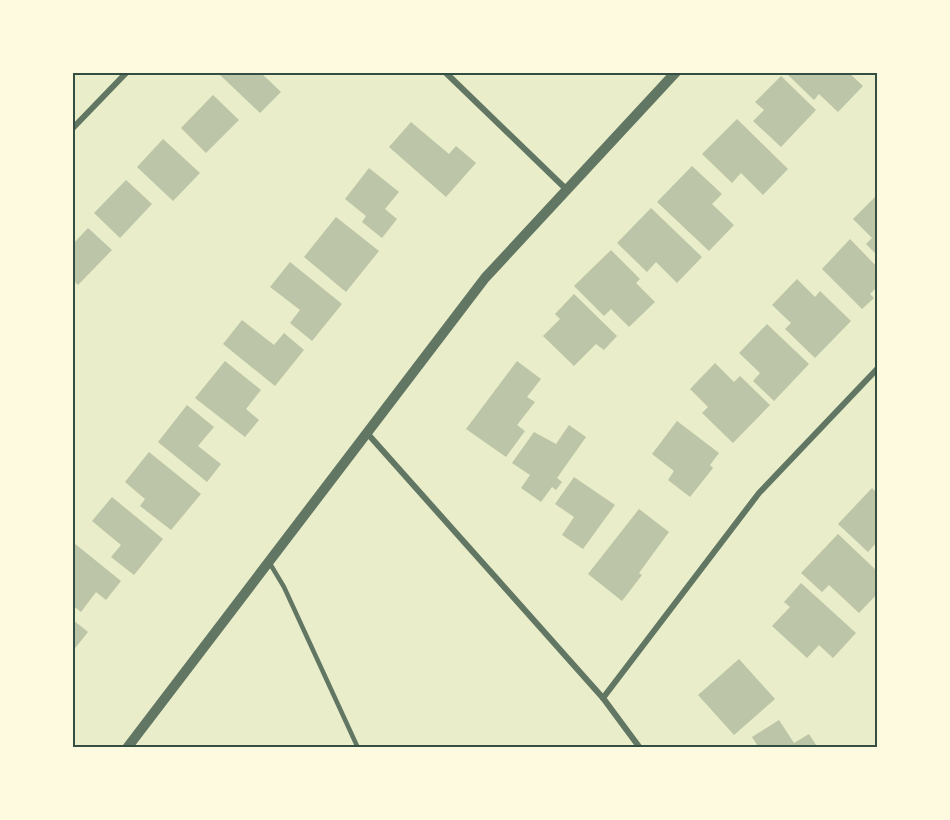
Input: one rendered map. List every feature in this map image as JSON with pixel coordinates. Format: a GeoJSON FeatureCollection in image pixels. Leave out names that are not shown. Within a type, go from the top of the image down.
{"type":"FeatureCollection","features":[{"type":"Feature","properties":{"kind":"street"},"geometry":{"type":"LineString","coordinates":[[72,129],[127,72]]}},
{"type":"Feature","properties":{"kind":"street"},"geometry":{"type":"LineString","coordinates":[[445,72],[566,189]]}},
{"type":"Feature","properties":{"kind":"street"},"geometry":{"type":"LineString","coordinates":[[127,748],[485,278],[676,72]]}},
{"type":"Feature","properties":{"kind":"street"},"geometry":{"type":"LineString","coordinates":[[603,698],[759,493],[878,369]]}},
{"type":"Feature","properties":{"kind":"street"},"geometry":{"type":"LineString","coordinates":[[367,433],[603,698],[640,748]]}},
{"type":"Feature","properties":{"kind":"lane"},"geometry":{"type":"LineString","coordinates":[[269,562],[358,748]]}},
{"type":"Feature","properties":{"kind":"building"},"geometry":{"type":"Polygon","coordinates":[[[221,72],[260,72],[281,92],[260,113],[219,74],[221,72]]]}},
{"type":"Feature","properties":{"kind":"building"},"geometry":{"type":"Polygon","coordinates":[[[785,72],[848,72],[863,86],[838,112],[819,94],[814,100],[785,72]]]}},
{"type":"Feature","properties":{"kind":"building"},"geometry":{"type":"Polygon","coordinates":[[[781,76],[816,110],[781,147],[753,121],[764,110],[755,102],[781,76]]]}},
{"type":"Feature","properties":{"kind":"building"},"geometry":{"type":"Polygon","coordinates":[[[213,95],[239,120],[206,153],[181,128],[213,95]]]}},
{"type":"Feature","properties":{"kind":"building"},"geometry":{"type":"Polygon","coordinates":[[[737,119],[788,169],[763,195],[741,173],[732,183],[702,154],[737,119]]]}},
{"type":"Feature","properties":{"kind":"building"},"geometry":{"type":"Polygon","coordinates":[[[411,122],[449,154],[456,146],[476,163],[446,197],[389,147],[411,122]]]}},
{"type":"Feature","properties":{"kind":"building"},"geometry":{"type":"Polygon","coordinates":[[[163,139],[200,173],[173,201],[137,167],[163,139]]]}},
{"type":"Feature","properties":{"kind":"building"},"geometry":{"type":"Polygon","coordinates":[[[692,166],[722,194],[712,204],[734,225],[709,251],[657,202],[692,166]]]}},
{"type":"Feature","properties":{"kind":"building"},"geometry":{"type":"Polygon","coordinates":[[[369,168],[399,192],[385,209],[397,219],[382,238],[362,222],[366,216],[345,199],[369,168]]]}},
{"type":"Feature","properties":{"kind":"building"},"geometry":{"type":"Polygon","coordinates":[[[126,180],[152,204],[120,238],[94,213],[126,180]]]}},
{"type":"Feature","properties":{"kind":"building"},"geometry":{"type":"Polygon","coordinates":[[[878,194],[878,256],[866,244],[872,238],[853,219],[878,194]]]}},
{"type":"Feature","properties":{"kind":"building"},"geometry":{"type":"Polygon","coordinates":[[[651,208],[702,257],[677,283],[656,262],[647,272],[617,243],[651,208]]]}},
{"type":"Feature","properties":{"kind":"building"},"geometry":{"type":"Polygon","coordinates":[[[336,217],[379,251],[346,292],[304,257],[336,217]]]}},
{"type":"Feature","properties":{"kind":"building"},"geometry":{"type":"Polygon","coordinates":[[[88,228],[112,250],[78,285],[72,279],[72,245],[88,228]]]}},
{"type":"Feature","properties":{"kind":"building"},"geometry":{"type":"Polygon","coordinates":[[[850,239],[878,268],[878,286],[870,294],[874,298],[862,309],[822,269],[850,239]]]}},
{"type":"Feature","properties":{"kind":"building"},"geometry":{"type":"Polygon","coordinates":[[[611,250],[640,279],[636,283],[655,302],[629,327],[611,309],[604,316],[574,286],[611,250]]]}},
{"type":"Feature","properties":{"kind":"building"},"geometry":{"type":"Polygon","coordinates":[[[290,262],[342,304],[312,341],[290,323],[300,310],[270,287],[290,262]]]}},
{"type":"Feature","properties":{"kind":"building"},"geometry":{"type":"Polygon","coordinates":[[[797,279],[815,297],[820,291],[851,321],[815,358],[785,329],[791,323],[772,305],[797,279]]]}},
{"type":"Feature","properties":{"kind":"building"},"geometry":{"type":"Polygon","coordinates":[[[574,294],[617,336],[604,350],[596,344],[574,366],[543,336],[560,319],[555,314],[574,294]]]}},
{"type":"Feature","properties":{"kind":"building"},"geometry":{"type":"Polygon","coordinates":[[[242,320],[274,345],[284,333],[304,350],[275,386],[223,344],[242,320]]]}},
{"type":"Feature","properties":{"kind":"building"},"geometry":{"type":"Polygon","coordinates":[[[767,324],[809,364],[774,401],[753,381],[760,373],[739,353],[767,324]]]}},
{"type":"Feature","properties":{"kind":"building"},"geometry":{"type":"Polygon","coordinates":[[[225,361],[261,390],[246,409],[259,420],[245,437],[195,398],[225,361]]]}},
{"type":"Feature","properties":{"kind":"building"},"geometry":{"type":"Polygon","coordinates":[[[517,361],[541,379],[527,397],[535,402],[517,425],[525,431],[506,457],[466,429],[517,361]]]}},
{"type":"Feature","properties":{"kind":"building"},"geometry":{"type":"Polygon","coordinates":[[[715,363],[734,382],[740,376],[770,405],[733,443],[702,413],[708,407],[690,389],[715,363]]]}},
{"type":"Feature","properties":{"kind":"building"},"geometry":{"type":"Polygon","coordinates":[[[187,405],[214,427],[198,446],[221,464],[207,482],[158,442],[187,405]]]}},
{"type":"Feature","properties":{"kind":"building"},"geometry":{"type":"Polygon","coordinates":[[[677,421],[719,453],[710,465],[713,468],[690,497],[668,480],[674,471],[652,454],[677,421]]]}},
{"type":"Feature","properties":{"kind":"building"},"geometry":{"type":"Polygon","coordinates":[[[569,425],[586,437],[557,478],[562,482],[556,490],[552,487],[541,502],[521,488],[530,475],[512,463],[534,432],[556,444],[569,425]]]}},
{"type":"Feature","properties":{"kind":"building"},"geometry":{"type":"Polygon","coordinates":[[[149,452],[201,494],[171,530],[140,506],[145,499],[125,482],[149,452]]]}},
{"type":"Feature","properties":{"kind":"building"},"geometry":{"type":"Polygon","coordinates":[[[574,477],[615,505],[583,549],[562,535],[574,517],[555,504],[574,477]]]}},
{"type":"Feature","properties":{"kind":"building"},"geometry":{"type":"Polygon","coordinates":[[[872,488],[878,494],[878,541],[868,552],[838,524],[872,488]]]}},
{"type":"Feature","properties":{"kind":"building"},"geometry":{"type":"Polygon","coordinates":[[[112,497],[163,539],[134,575],[111,557],[121,545],[92,521],[112,497]]]}},
{"type":"Feature","properties":{"kind":"building"},"geometry":{"type":"Polygon","coordinates":[[[639,509],[669,532],[639,573],[642,575],[622,601],[588,574],[639,509]]]}},
{"type":"Feature","properties":{"kind":"building"},"geometry":{"type":"Polygon","coordinates":[[[838,534],[878,572],[878,593],[859,613],[829,585],[822,592],[801,573],[838,534]]]}},
{"type":"Feature","properties":{"kind":"building"},"geometry":{"type":"Polygon","coordinates":[[[74,543],[121,581],[106,600],[96,592],[81,612],[72,605],[72,546],[74,543]]]}},
{"type":"Feature","properties":{"kind":"building"},"geometry":{"type":"Polygon","coordinates":[[[801,583],[856,633],[833,658],[819,645],[807,658],[772,626],[790,607],[784,602],[801,583]]]}},
{"type":"Feature","properties":{"kind":"building"},"geometry":{"type":"Polygon","coordinates":[[[72,619],[88,632],[72,652],[72,619]]]}},
{"type":"Feature","properties":{"kind":"building"},"geometry":{"type":"Polygon","coordinates":[[[739,659],[775,699],[734,735],[698,695],[739,659]]]}},
{"type":"Feature","properties":{"kind":"building"},"geometry":{"type":"Polygon","coordinates":[[[779,720],[794,743],[809,734],[818,748],[759,748],[752,737],[779,720]]]}}]}
